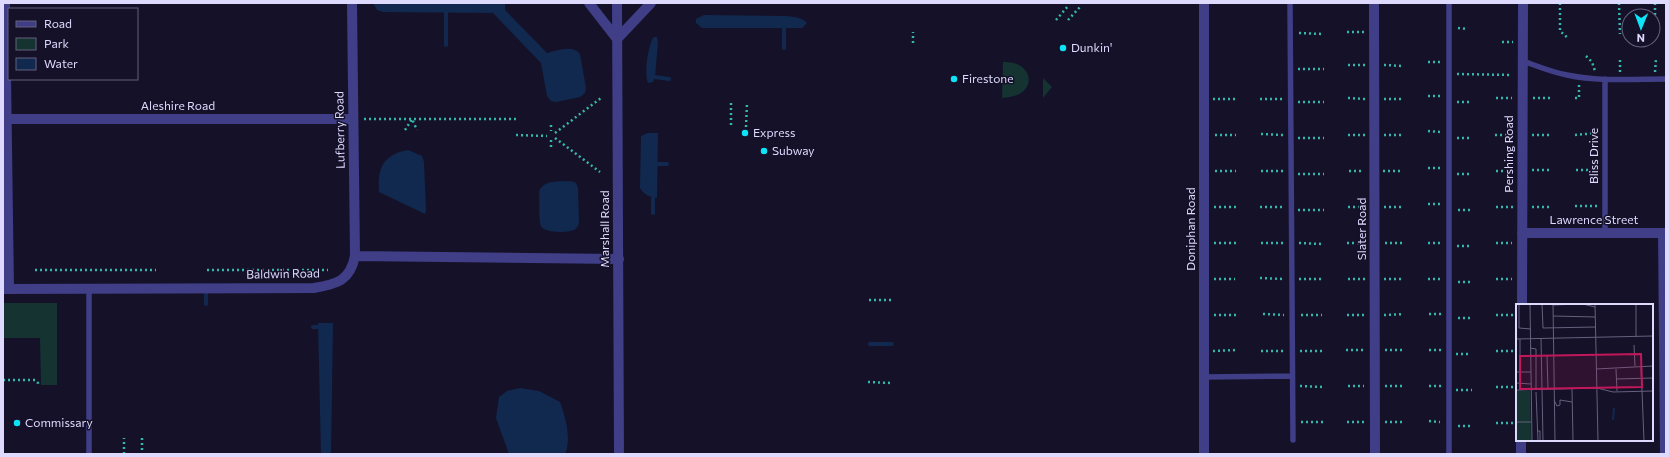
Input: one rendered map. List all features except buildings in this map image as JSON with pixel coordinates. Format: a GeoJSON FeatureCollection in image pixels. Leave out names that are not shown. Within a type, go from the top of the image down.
{"type":"FeatureCollection","features":[{"type":"Feature","properties":{"kind":"street"},"geometry":{"type":"LineString","coordinates":[[5,3],[6,289]]}},
{"type":"Feature","properties":{"kind":"street","name":"Lufberry Road"},"geometry":{"type":"LineString","coordinates":[[352,3],[355,256]]}},
{"type":"Feature","properties":{"kind":"street"},"geometry":{"type":"LineString","coordinates":[[589,3],[617,39],[651,3]]}},
{"type":"Feature","properties":{"kind":"street","name":"Marshall Road"},"geometry":{"type":"LineString","coordinates":[[617,3],[619,454]]}},
{"type":"Feature","properties":{"kind":"street","name":"Doniphan Road"},"geometry":{"type":"LineString","coordinates":[[1204,3],[1204,454]]}},
{"type":"Feature","properties":{"kind":"street","name":"Slater Road"},"geometry":{"type":"LineString","coordinates":[[1374,3],[1375,454]]}},
{"type":"Feature","properties":{"kind":"street","name":"Pershing Road"},"geometry":{"type":"LineString","coordinates":[[1522,304],[1523,3]]}},
{"type":"Feature","properties":{"kind":"street","name":"Aleshire Road"},"geometry":{"type":"LineString","coordinates":[[5,119],[353,119]]}},
{"type":"Feature","properties":{"kind":"street","name":"Lawrence Street"},"geometry":{"type":"LineString","coordinates":[[1522,238],[1605,232],[1665,233]]}},
{"type":"Feature","properties":{"kind":"street"},"geometry":{"type":"LineString","coordinates":[[1665,233],[1665,454]]}},
{"type":"Feature","properties":{"kind":"street"},"geometry":{"type":"LineString","coordinates":[[355,256],[618,259]]}},
{"type":"Feature","properties":{"kind":"street","name":"Baldwin Road"},"geometry":{"type":"LineString","coordinates":[[6,289],[314,288],[329,286],[340,282],[348,275],[353,266],[355,256]]}},
{"type":"Feature","properties":{"kind":"street"},"geometry":{"type":"LineString","coordinates":[[1521,441],[1521,454]]}},
{"type":"Feature","properties":{"kind":"lane"},"geometry":{"type":"LineString","coordinates":[[1290,3],[1293,440]]}},
{"type":"Feature","properties":{"kind":"lane"},"geometry":{"type":"LineString","coordinates":[[1449,3],[1449,454]]}},
{"type":"Feature","properties":{"kind":"lane"},"geometry":{"type":"LineString","coordinates":[[1523,61],[1549,71],[1579,77],[1666,80]]}},
{"type":"Feature","properties":{"kind":"lane","name":"Bliss Drive"},"geometry":{"type":"LineString","coordinates":[[1605,79],[1605,232]]}},
{"type":"Feature","properties":{"kind":"lane"},"geometry":{"type":"LineString","coordinates":[[89,288],[89,454]]}},
{"type":"Feature","properties":{"kind":"lane"},"geometry":{"type":"LineString","coordinates":[[1204,377],[1292,376]]}},
{"type":"Feature","properties":{"kind":"path"},"geometry":{"type":"LineString","coordinates":[[1560,3],[1560,31],[1569,39]]}},
{"type":"Feature","properties":{"kind":"path"},"geometry":{"type":"LineString","coordinates":[[1619,3],[1620,34]]}},
{"type":"Feature","properties":{"kind":"path"},"geometry":{"type":"LineString","coordinates":[[1056,20],[1069,5]]}},
{"type":"Feature","properties":{"kind":"path"},"geometry":{"type":"LineString","coordinates":[[1068,20],[1080,7]]}},
{"type":"Feature","properties":{"kind":"path"},"geometry":{"type":"LineString","coordinates":[[913,32],[913,43]]}},
{"type":"Feature","properties":{"kind":"path"},"geometry":{"type":"LineString","coordinates":[[1347,32],[1374,32]]}},
{"type":"Feature","properties":{"kind":"path"},"geometry":{"type":"LineString","coordinates":[[1291,33],[1322,34]]}},
{"type":"Feature","properties":{"kind":"path"},"geometry":{"type":"LineString","coordinates":[[1586,56],[1592,62],[1595,69],[1595,78]]}},
{"type":"Feature","properties":{"kind":"path"},"geometry":{"type":"LineString","coordinates":[[1620,59],[1620,79]]}},
{"type":"Feature","properties":{"kind":"path"},"geometry":{"type":"LineString","coordinates":[[1428,62],[1449,62]]}},
{"type":"Feature","properties":{"kind":"path"},"geometry":{"type":"LineString","coordinates":[[1291,69],[1324,69]]}},
{"type":"Feature","properties":{"kind":"path"},"geometry":{"type":"LineString","coordinates":[[1449,74],[1522,75]]}},
{"type":"Feature","properties":{"kind":"path"},"geometry":{"type":"LineString","coordinates":[[1575,98],[1579,98],[1579,77]]}},
{"type":"Feature","properties":{"kind":"path"},"geometry":{"type":"LineString","coordinates":[[1428,96],[1471,102]]}},
{"type":"Feature","properties":{"kind":"path"},"geometry":{"type":"LineString","coordinates":[[555,133],[600,98]]}},
{"type":"Feature","properties":{"kind":"path"},"geometry":{"type":"LineString","coordinates":[[1216,99],[1235,99]]}},
{"type":"Feature","properties":{"kind":"path"},"geometry":{"type":"LineString","coordinates":[[1260,99],[1324,102]]}},
{"type":"Feature","properties":{"kind":"path"},"geometry":{"type":"LineString","coordinates":[[731,102],[731,125]]}},
{"type":"Feature","properties":{"kind":"path"},"geometry":{"type":"LineString","coordinates":[[746,127],[747,103]]}},
{"type":"Feature","properties":{"kind":"path"},"geometry":{"type":"LineString","coordinates":[[353,119],[516,119]]}},
{"type":"Feature","properties":{"kind":"path"},"geometry":{"type":"LineString","coordinates":[[404,130],[412,119]]}},
{"type":"Feature","properties":{"kind":"path"},"geometry":{"type":"LineString","coordinates":[[412,119],[417,130]]}},
{"type":"Feature","properties":{"kind":"path"},"geometry":{"type":"LineString","coordinates":[[551,125],[551,131]]}},
{"type":"Feature","properties":{"kind":"path"},"geometry":{"type":"LineString","coordinates":[[1428,131],[1471,138]]}},
{"type":"Feature","properties":{"kind":"path"},"geometry":{"type":"LineString","coordinates":[[1575,135],[1590,135],[1605,132]]}},
{"type":"Feature","properties":{"kind":"path"},"geometry":{"type":"LineString","coordinates":[[1261,134],[1324,138]]}},
{"type":"Feature","properties":{"kind":"path"},"geometry":{"type":"LineString","coordinates":[[1216,135],[1236,135]]}},
{"type":"Feature","properties":{"kind":"path"},"geometry":{"type":"LineString","coordinates":[[516,136],[547,136]]}},
{"type":"Feature","properties":{"kind":"path"},"geometry":{"type":"LineString","coordinates":[[555,138],[600,172]]}},
{"type":"Feature","properties":{"kind":"path"},"geometry":{"type":"LineString","coordinates":[[551,140],[551,147]]}},
{"type":"Feature","properties":{"kind":"path"},"geometry":{"type":"LineString","coordinates":[[1428,168],[1471,174]]}},
{"type":"Feature","properties":{"kind":"path"},"geometry":{"type":"LineString","coordinates":[[1576,170],[1605,170]]}},
{"type":"Feature","properties":{"kind":"path"},"geometry":{"type":"LineString","coordinates":[[1216,171],[1236,171]]}},
{"type":"Feature","properties":{"kind":"path"},"geometry":{"type":"LineString","coordinates":[[1261,171],[1324,174]]}},
{"type":"Feature","properties":{"kind":"path"},"geometry":{"type":"LineString","coordinates":[[1428,204],[1471,210]]}},
{"type":"Feature","properties":{"kind":"path"},"geometry":{"type":"LineString","coordinates":[[1576,206],[1605,206]]}},
{"type":"Feature","properties":{"kind":"path"},"geometry":{"type":"LineString","coordinates":[[1216,207],[1236,207]]}},
{"type":"Feature","properties":{"kind":"path"},"geometry":{"type":"LineString","coordinates":[[1260,207],[1324,210]]}},
{"type":"Feature","properties":{"kind":"path"},"geometry":{"type":"LineString","coordinates":[[1496,243],[1522,238]]}},
{"type":"Feature","properties":{"kind":"path"},"geometry":{"type":"LineString","coordinates":[[1215,243],[1236,243]]}},
{"type":"Feature","properties":{"kind":"path"},"geometry":{"type":"LineString","coordinates":[[1428,243],[1471,246]]}},
{"type":"Feature","properties":{"kind":"path"},"geometry":{"type":"LineString","coordinates":[[35,270],[156,270]]}},
{"type":"Feature","properties":{"kind":"path"},"geometry":{"type":"LineString","coordinates":[[207,270],[328,270]]}},
{"type":"Feature","properties":{"kind":"path"},"geometry":{"type":"LineString","coordinates":[[1215,279],[1235,279]]}},
{"type":"Feature","properties":{"kind":"path"},"geometry":{"type":"LineString","coordinates":[[1428,279],[1471,282]]}},
{"type":"Feature","properties":{"kind":"path"},"geometry":{"type":"LineString","coordinates":[[1496,279],[1522,279]]}},
{"type":"Feature","properties":{"kind":"path"},"geometry":{"type":"LineString","coordinates":[[869,300],[892,300]]}},
{"type":"Feature","properties":{"kind":"path"},"geometry":{"type":"LineString","coordinates":[[1215,315],[1238,315]]}},
{"type":"Feature","properties":{"kind":"path"},"geometry":{"type":"LineString","coordinates":[[1496,315],[1516,315]]}},
{"type":"Feature","properties":{"kind":"path"},"geometry":{"type":"LineString","coordinates":[[1449,318],[1471,318]]}},
{"type":"Feature","properties":{"kind":"path"},"geometry":{"type":"LineString","coordinates":[[1204,351],[1237,350]]}},
{"type":"Feature","properties":{"kind":"path"},"geometry":{"type":"LineString","coordinates":[[1496,351],[1516,351]]}},
{"type":"Feature","properties":{"kind":"path"},"geometry":{"type":"LineString","coordinates":[[1449,354],[1471,354]]}},
{"type":"Feature","properties":{"kind":"path"},"geometry":{"type":"LineString","coordinates":[[3,380],[35,380],[38,382],[38,386]]}},
{"type":"Feature","properties":{"kind":"path"},"geometry":{"type":"LineString","coordinates":[[868,382],[892,383]]}},
{"type":"Feature","properties":{"kind":"path"},"geometry":{"type":"LineString","coordinates":[[1292,386],[1323,387]]}},
{"type":"Feature","properties":{"kind":"path"},"geometry":{"type":"LineString","coordinates":[[1496,387],[1516,387]]}},
{"type":"Feature","properties":{"kind":"path"},"geometry":{"type":"LineString","coordinates":[[1449,390],[1472,390]]}},
{"type":"Feature","properties":{"kind":"path"},"geometry":{"type":"LineString","coordinates":[[1292,422],[1323,422]]}},
{"type":"Feature","properties":{"kind":"path"},"geometry":{"type":"LineString","coordinates":[[1496,423],[1516,423]]}},
{"type":"Feature","properties":{"kind":"path"},"geometry":{"type":"LineString","coordinates":[[1449,426],[1471,426]]}},
{"type":"Feature","properties":{"kind":"path"},"geometry":{"type":"LineString","coordinates":[[124,438],[124,454]]}},
{"type":"Feature","properties":{"kind":"path"},"geometry":{"type":"LineString","coordinates":[[142,438],[142,454]]}},
{"type":"Feature","properties":{"kind":"green space"},"geometry":{"type":"Polygon","coordinates":[[[1003,62],[1014,63],[1022,67],[1027,72],[1029,79],[1023,92],[1014,96],[1002,98],[1003,62]]]}},
{"type":"Feature","properties":{"kind":"green space"},"geometry":{"type":"Polygon","coordinates":[[[1043,78],[1052,87],[1043,98],[1043,78]]]}},
{"type":"Feature","properties":{"kind":"green space"},"geometry":{"type":"Polygon","coordinates":[[[3,303],[57,303],[57,385],[41,385],[40,338],[3,338],[3,303]]]}},
{"type":"Feature","properties":{"kind":"water"},"geometry":{"type":"Polygon","coordinates":[[[373,3],[505,3],[505,10],[547,53],[573,49],[580,54],[586,88],[585,93],[580,97],[556,102],[551,101],[547,96],[541,63],[493,13],[383,12],[377,10],[373,3]]]}},
{"type":"Feature","properties":{"kind":"water"},"geometry":{"type":"Polygon","coordinates":[[[704,15],[786,16],[800,18],[807,23],[802,28],[702,28],[696,23],[696,19],[704,15]]]}},
{"type":"Feature","properties":{"kind":"water"},"geometry":{"type":"Polygon","coordinates":[[[654,37],[657,37],[658,42],[655,77],[653,82],[648,83],[646,74],[647,60],[650,46],[654,37]]]}},
{"type":"Feature","properties":{"kind":"water"},"geometry":{"type":"Polygon","coordinates":[[[648,133],[658,133],[657,198],[647,195],[640,188],[641,136],[648,133]]]}},
{"type":"Feature","properties":{"kind":"water"},"geometry":{"type":"Polygon","coordinates":[[[408,150],[422,156],[424,162],[425,214],[379,192],[379,176],[384,164],[393,155],[408,150]]]}},
{"type":"Feature","properties":{"kind":"water"},"geometry":{"type":"Polygon","coordinates":[[[571,181],[576,183],[578,188],[578,226],[574,230],[566,232],[546,230],[541,226],[539,191],[542,187],[549,183],[571,181]]]}},
{"type":"Feature","properties":{"kind":"water"},"geometry":{"type":"Polygon","coordinates":[[[318,323],[333,323],[331,454],[321,454],[318,323]]]}},
{"type":"Feature","properties":{"kind":"water"},"geometry":{"type":"Polygon","coordinates":[[[520,388],[539,391],[560,402],[566,421],[568,435],[565,454],[509,454],[496,418],[499,397],[507,391],[520,388]]]}},
{"type":"Feature","properties":{"kind":"waterway"},"geometry":{"type":"LineString","coordinates":[[446,12],[446,45]]}},
{"type":"Feature","properties":{"kind":"waterway"},"geometry":{"type":"LineString","coordinates":[[784,28],[784,48]]}},
{"type":"Feature","properties":{"kind":"waterway"},"geometry":{"type":"LineString","coordinates":[[655,77],[669,79]]}},
{"type":"Feature","properties":{"kind":"waterway"},"geometry":{"type":"LineString","coordinates":[[657,164],[667,164]]}},
{"type":"Feature","properties":{"kind":"waterway"},"geometry":{"type":"LineString","coordinates":[[653,198],[653,213]]}},
{"type":"Feature","properties":{"kind":"waterway"},"geometry":{"type":"LineString","coordinates":[[206,288],[206,304]]}},
{"type":"Feature","properties":{"kind":"waterway"},"geometry":{"type":"LineString","coordinates":[[313,327],[318,327]]}},
{"type":"Feature","properties":{"kind":"waterway"},"geometry":{"type":"LineString","coordinates":[[870,344],[892,344]]}},
{"type":"Feature","properties":{"kind":"place","name":"Dunkin'"},"geometry":{"type":"Point","coordinates":[1063,48]}},
{"type":"Feature","properties":{"kind":"place","name":"Firestone"},"geometry":{"type":"Point","coordinates":[954,79]}},
{"type":"Feature","properties":{"kind":"place","name":"Express"},"geometry":{"type":"Point","coordinates":[745,133]}},
{"type":"Feature","properties":{"kind":"place","name":"Subway"},"geometry":{"type":"Point","coordinates":[764,151]}},
{"type":"Feature","properties":{"kind":"place","name":"Commissary"},"geometry":{"type":"Point","coordinates":[17,423]}}]}
